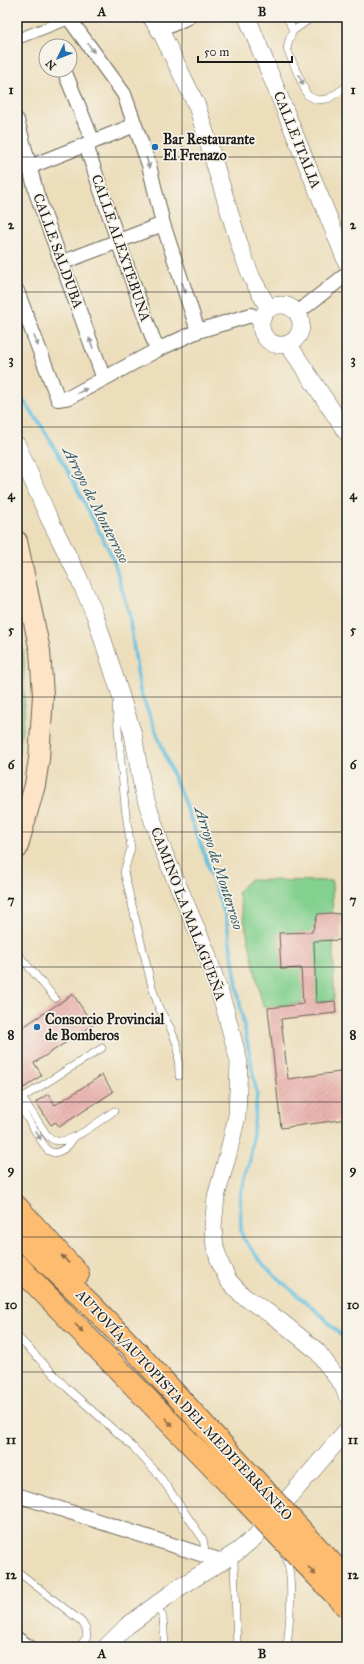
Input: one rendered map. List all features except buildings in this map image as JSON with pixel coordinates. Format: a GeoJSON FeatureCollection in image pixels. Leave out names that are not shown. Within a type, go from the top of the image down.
{"type":"FeatureCollection","features":[{"type":"Feature","properties":{"kind":"highway"},"geometry":{"type":"LineString","coordinates":[[17,1207],[96,1293],[131,1346]]}},
{"type":"Feature","properties":{"kind":"highway","name":"AUTOVÍA/AUTOPISTA DEL MEDITERRÁNEO"},"geometry":{"type":"LineString","coordinates":[[17,1234],[89,1303],[131,1346],[347,1608]]}},
{"type":"Feature","properties":{"kind":"highway","name":"AUTOVÍA/AUTOPISTA DEL MEDITERRÁNEO"},"geometry":{"type":"LineString","coordinates":[[17,1265],[254,1495],[347,1580]]}},
{"type":"Feature","properties":{"kind":"highway"},"geometry":{"type":"LineString","coordinates":[[17,1277],[52,1300]]}},
{"type":"Feature","properties":{"kind":"main road"},"geometry":{"type":"LineString","coordinates":[[17,541],[24,568],[32,618],[40,651],[43,695],[39,759],[29,811],[17,849]]}},
{"type":"Feature","properties":{"kind":"main road"},"geometry":{"type":"LineString","coordinates":[[17,816],[27,774],[33,708],[31,649],[32,618]]}},
{"type":"Feature","properties":{"kind":"street"},"geometry":{"type":"LineString","coordinates":[[138,17],[154,39],[175,61]]}},
{"type":"Feature","properties":{"kind":"street"},"geometry":{"type":"LineString","coordinates":[[145,17],[148,19],[152,17],[169,26],[188,17]]}},
{"type":"Feature","properties":{"kind":"street"},"geometry":{"type":"LineString","coordinates":[[152,17],[197,106],[242,253],[265,315]]}},
{"type":"Feature","properties":{"kind":"street","name":"CALLE ITALIA"},"geometry":{"type":"LineString","coordinates":[[247,17],[347,263]]}},
{"type":"Feature","properties":{"kind":"street"},"geometry":{"type":"LineString","coordinates":[[17,39],[68,18],[124,94],[150,165],[163,224],[198,331]]}},
{"type":"Feature","properties":{"kind":"street","name":"CALLE ALEXTEBUNA"},"geometry":{"type":"LineString","coordinates":[[67,78],[89,143],[118,241],[157,350]]}},
{"type":"Feature","properties":{"kind":"street","name":"CALLE SALDUBA"},"geometry":{"type":"LineString","coordinates":[[17,120],[37,195],[104,379]]}},
{"type":"Feature","properties":{"kind":"street"},"geometry":{"type":"LineString","coordinates":[[29,167],[135,125]]}},
{"type":"Feature","properties":{"kind":"street"},"geometry":{"type":"LineString","coordinates":[[61,263],[163,224]]}},
{"type":"Feature","properties":{"kind":"street"},"geometry":{"type":"LineString","coordinates":[[297,313],[347,274]]}},
{"type":"Feature","properties":{"kind":"street"},"geometry":{"type":"LineString","coordinates":[[17,291],[58,399],[70,397],[157,350],[198,331],[251,315],[265,315]]}},
{"type":"Feature","properties":{"kind":"street"},"geometry":{"type":"LineString","coordinates":[[284,305],[297,313],[301,328],[293,342],[277,345],[270,342],[264,336],[261,329],[265,315],[276,306],[284,305]]}},
{"type":"Feature","properties":{"kind":"street"},"geometry":{"type":"LineString","coordinates":[[288,344],[347,433]]}},
{"type":"Feature","properties":{"kind":"street","name":"CAMINO LA MALAGUEÑA"},"geometry":{"type":"LineString","coordinates":[[17,445],[48,516],[78,576],[95,615],[133,734],[143,791],[159,841],[206,951],[225,1009],[239,1062],[237,1116],[216,1197],[213,1227],[215,1247],[220,1263],[228,1280],[243,1296],[280,1320],[317,1351],[343,1386],[347,1396]]}},
{"type":"Feature","properties":{"kind":"street"},"geometry":{"type":"LineString","coordinates":[[108,1646],[127,1626],[180,1586],[226,1558],[255,1537],[347,1430]]}},
{"type":"Feature","properties":{"kind":"street"},"geometry":{"type":"LineString","coordinates":[[17,1495],[206,1556],[226,1558]]}},
{"type":"Feature","properties":{"kind":"street"},"geometry":{"type":"LineString","coordinates":[[17,1639],[29,1647]]}},
{"type":"Feature","properties":{"kind":"lane"},"geometry":{"type":"LineString","coordinates":[[287,17],[293,31]]}},
{"type":"Feature","properties":{"kind":"lane"},"geometry":{"type":"LineString","coordinates":[[314,17],[293,31],[287,49],[307,95],[317,100],[328,99],[347,86]]}},
{"type":"Feature","properties":{"kind":"lane"},"geometry":{"type":"LineString","coordinates":[[122,700],[116,705],[118,743],[131,848],[124,872],[152,987],[159,1008],[170,1027],[178,1047],[179,1076]]}},
{"type":"Feature","properties":{"kind":"lane"},"geometry":{"type":"LineString","coordinates":[[17,953],[55,998]]}},
{"type":"Feature","properties":{"kind":"lane"},"geometry":{"type":"LineString","coordinates":[[19,1100],[102,1048]]}},
{"type":"Feature","properties":{"kind":"lane"},"geometry":{"type":"LineString","coordinates":[[17,1090],[19,1100],[47,1150],[54,1153],[60,1152],[69,1146],[74,1137]]}},
{"type":"Feature","properties":{"kind":"lane"},"geometry":{"type":"LineString","coordinates":[[19,1100],[47,1135],[52,1140],[58,1141],[74,1137],[114,1111]]}},
{"type":"Feature","properties":{"kind":"lane"},"geometry":{"type":"LineString","coordinates":[[17,1336],[66,1386],[132,1446],[159,1475],[203,1539],[206,1556]]}},
{"type":"Feature","properties":{"kind":"lane"},"geometry":{"type":"LineString","coordinates":[[263,1527],[288,1558],[291,1595],[287,1647]]}},
{"type":"Feature","properties":{"kind":"lane"},"geometry":{"type":"LineString","coordinates":[[226,1558],[234,1562],[237,1647]]}},
{"type":"Feature","properties":{"kind":"lane"},"geometry":{"type":"LineString","coordinates":[[17,1571],[82,1622],[86,1629],[87,1637],[79,1647]]}},
{"type":"Feature","properties":{"kind":"lane"},"geometry":{"type":"LineString","coordinates":[[156,1605],[163,1617],[165,1647]]}},
{"type":"Feature","properties":{"kind":"green space"},"geometry":{"type":"Polygon","coordinates":[[[17,600],[24,661],[24,714],[17,766],[17,600]]]}},
{"type":"Feature","properties":{"kind":"green space"},"geometry":{"type":"Polygon","coordinates":[[[249,880],[332,881],[334,1000],[263,1007],[238,892],[249,880]]]}},
{"type":"Feature","properties":{"kind":"waterway","name":"Arroyo de Monterroso"},"geometry":{"type":"LineString","coordinates":[[17,392],[43,428],[69,473],[113,558],[129,614],[140,691],[204,853],[226,918],[257,1094],[250,1160],[240,1196],[241,1231],[243,1238],[267,1269],[322,1316],[347,1342]]}},
{"type":"Feature","properties":{"kind":"place","name":"Bar Restaurante El Frenazo"},"geometry":{"type":"Point","coordinates":[155,147]}},
{"type":"Feature","properties":{"kind":"place","name":"Consorcio Provincial de Bomberos"},"geometry":{"type":"Point","coordinates":[37,1027]}}]}
